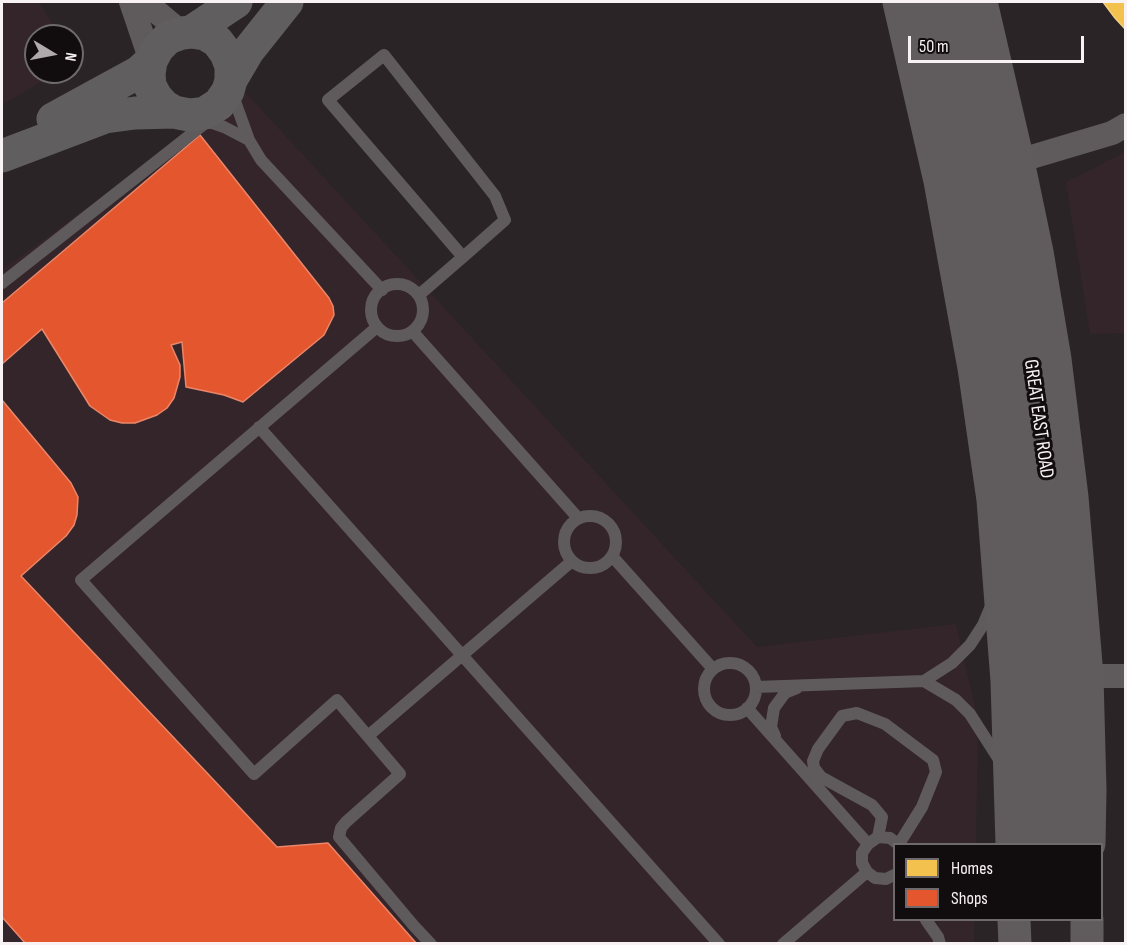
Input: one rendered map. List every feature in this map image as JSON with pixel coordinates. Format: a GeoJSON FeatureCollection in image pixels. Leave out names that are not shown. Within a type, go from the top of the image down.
{"type":"FeatureCollection","features":[{"type":"Feature","properties":{"kind":"main road"},"geometry":{"type":"LineString","coordinates":[[2,147],[139,72],[150,62],[158,48],[168,38],[187,32],[236,2]]}},
{"type":"Feature","properties":{"kind":"main road"},"geometry":{"type":"LineString","coordinates":[[2,156],[105,117],[135,113],[191,116],[205,113],[219,104],[248,51],[287,2]]}},
{"type":"Feature","properties":{"kind":"main road"},"geometry":{"type":"LineString","coordinates":[[899,2],[940,181],[974,368],[993,500],[1001,586],[1012,843]]}},
{"type":"Feature","properties":{"kind":"main road","name":"GREAT EAST ROAD"},"geometry":{"type":"LineString","coordinates":[[925,2],[966,176],[1002,366],[1020,499],[1028,585],[1035,678],[1039,843]]}},
{"type":"Feature","properties":{"kind":"main road","name":"GREAT EAST ROAD"},"geometry":{"type":"LineString","coordinates":[[950,2],[1010,256],[1030,364],[1046,475],[1063,675],[1066,843]]}},
{"type":"Feature","properties":{"kind":"main road","name":"GREAT EAST ROAD"},"geometry":{"type":"LineString","coordinates":[[981,2],[1037,252],[1055,359],[1072,496],[1087,676],[1089,843]]}},
{"type":"Feature","properties":{"kind":"main road"},"geometry":{"type":"LineString","coordinates":[[187,32],[205,34],[217,41],[226,53],[231,66],[230,86]]}},
{"type":"Feature","properties":{"kind":"main road"},"geometry":{"type":"LineString","coordinates":[[150,62],[150,86],[156,97],[164,106],[191,116]]}},
{"type":"Feature","properties":{"kind":"main road"},"geometry":{"type":"LineString","coordinates":[[1014,921],[1015,944]]}},
{"type":"Feature","properties":{"kind":"main road"},"geometry":{"type":"LineString","coordinates":[[1037,921],[1037,944]]}},
{"type":"Feature","properties":{"kind":"main road"},"geometry":{"type":"LineString","coordinates":[[1067,921],[1067,944]]}},
{"type":"Feature","properties":{"kind":"main road"},"geometry":{"type":"LineString","coordinates":[[1087,921],[1087,944]]}},
{"type":"Feature","properties":{"kind":"street"},"geometry":{"type":"LineString","coordinates":[[131,2],[150,62]]}},
{"type":"Feature","properties":{"kind":"street"},"geometry":{"type":"LineString","coordinates":[[145,2],[187,32]]}},
{"type":"Feature","properties":{"kind":"street"},"geometry":{"type":"LineString","coordinates":[[1018,161],[1112,133],[1125,125]]}},
{"type":"Feature","properties":{"kind":"street"},"geometry":{"type":"LineString","coordinates":[[1087,676],[1125,676]]}},
{"type":"Feature","properties":{"kind":"lane"},"geometry":{"type":"LineString","coordinates":[[419,296],[505,220],[495,196],[384,55],[328,100],[463,257]]}},
{"type":"Feature","properties":{"kind":"lane"},"geometry":{"type":"LineString","coordinates":[[230,86],[249,140],[261,160],[382,290]]}},
{"type":"Feature","properties":{"kind":"lane"},"geometry":{"type":"LineString","coordinates":[[2,283],[191,116],[249,140]]}},
{"type":"Feature","properties":{"kind":"lane"},"geometry":{"type":"LineString","coordinates":[[394,284],[401,285],[414,290],[419,296],[422,303],[422,319],[413,332],[404,336],[394,336],[384,333],[377,327],[371,311],[372,303],[382,290],[394,284]]}},
{"type":"Feature","properties":{"kind":"lane"},"geometry":{"type":"LineString","coordinates":[[377,327],[81,580],[254,774],[336,700],[400,774],[346,822],[341,828],[339,837],[431,944]]}},
{"type":"Feature","properties":{"kind":"lane"},"geometry":{"type":"LineString","coordinates":[[413,332],[578,518]]}},
{"type":"Feature","properties":{"kind":"lane"},"geometry":{"type":"LineString","coordinates":[[259,427],[718,944]]}},
{"type":"Feature","properties":{"kind":"lane"},"geometry":{"type":"LineString","coordinates":[[593,515],[607,521],[612,527],[616,541],[612,556],[606,563],[597,567],[580,566],[566,553],[565,533],[570,524],[578,518],[593,515]]}},
{"type":"Feature","properties":{"kind":"lane"},"geometry":{"type":"LineString","coordinates":[[612,556],[713,669]]}},
{"type":"Feature","properties":{"kind":"lane"},"geometry":{"type":"LineString","coordinates":[[368,736],[572,561]]}},
{"type":"Feature","properties":{"kind":"lane"},"geometry":{"type":"LineString","coordinates":[[756,687],[924,681],[951,663],[970,645],[983,625],[1001,586]]}},
{"type":"Feature","properties":{"kind":"lane"},"geometry":{"type":"LineString","coordinates":[[728,663],[736,663],[750,672],[756,687],[752,702],[747,708],[731,715],[714,710],[704,694],[704,685],[713,669],[728,663]]}},
{"type":"Feature","properties":{"kind":"lane"},"geometry":{"type":"LineString","coordinates":[[924,681],[956,700],[970,714],[1011,778]]}},
{"type":"Feature","properties":{"kind":"lane"},"geometry":{"type":"LineString","coordinates":[[778,743],[771,727],[774,708],[785,693],[803,686]]}},
{"type":"Feature","properties":{"kind":"lane"},"geometry":{"type":"LineString","coordinates":[[747,708],[873,841]]}},
{"type":"Feature","properties":{"kind":"lane"},"geometry":{"type":"LineString","coordinates":[[893,876],[886,879],[875,878],[867,872],[862,863],[862,853],[873,841],[882,817],[872,805],[821,777],[813,768],[818,749],[842,716],[857,713],[885,724],[933,760],[936,772],[922,807],[899,843]]}},
{"type":"Feature","properties":{"kind":"lane"},"geometry":{"type":"LineString","coordinates":[[873,841],[890,838],[897,843]]}},
{"type":"Feature","properties":{"kind":"lane"},"geometry":{"type":"LineString","coordinates":[[783,944],[867,872]]}},
{"type":"Feature","properties":{"kind":"lane"},"geometry":{"type":"LineString","coordinates":[[927,921],[940,944]]}},
{"type":"Feature","properties":{"kind":"shaded area"},"geometry":{"type":"Polygon","coordinates":[[[2,2],[39,2],[53,24],[24,24],[24,84],[38,84],[2,105],[2,2]]]}},
{"type":"Feature","properties":{"kind":"shaded area"},"geometry":{"type":"Polygon","coordinates":[[[246,93],[757,647],[956,624],[978,720],[976,843],[893,843],[893,921],[974,921],[974,943],[2,943],[2,270],[246,93]]]}},
{"type":"Feature","properties":{"kind":"shaded area"},"geometry":{"type":"Polygon","coordinates":[[[1125,152],[1125,333],[1090,334],[1066,182],[1125,152]]]}},
{"type":"Feature","properties":{"kind":"building: Homes"},"geometry":{"type":"Polygon","coordinates":[[[1103,2],[1126,2],[1126,30],[1115,18],[1103,2]]]}},
{"type":"Feature","properties":{"kind":"building: Shops"},"geometry":{"type":"Polygon","coordinates":[[[200,135],[329,298],[334,315],[324,335],[243,402],[224,395],[186,387],[182,342],[171,345],[180,365],[180,377],[174,398],[167,408],[157,415],[135,423],[110,420],[90,406],[42,329],[2,364],[2,303],[200,135]]]}},
{"type":"Feature","properties":{"kind":"building: Shops"},"geometry":{"type":"Polygon","coordinates":[[[2,400],[71,483],[78,497],[74,525],[66,536],[21,576],[277,847],[328,843],[417,944],[26,944],[2,917],[2,400]]]}}]}
